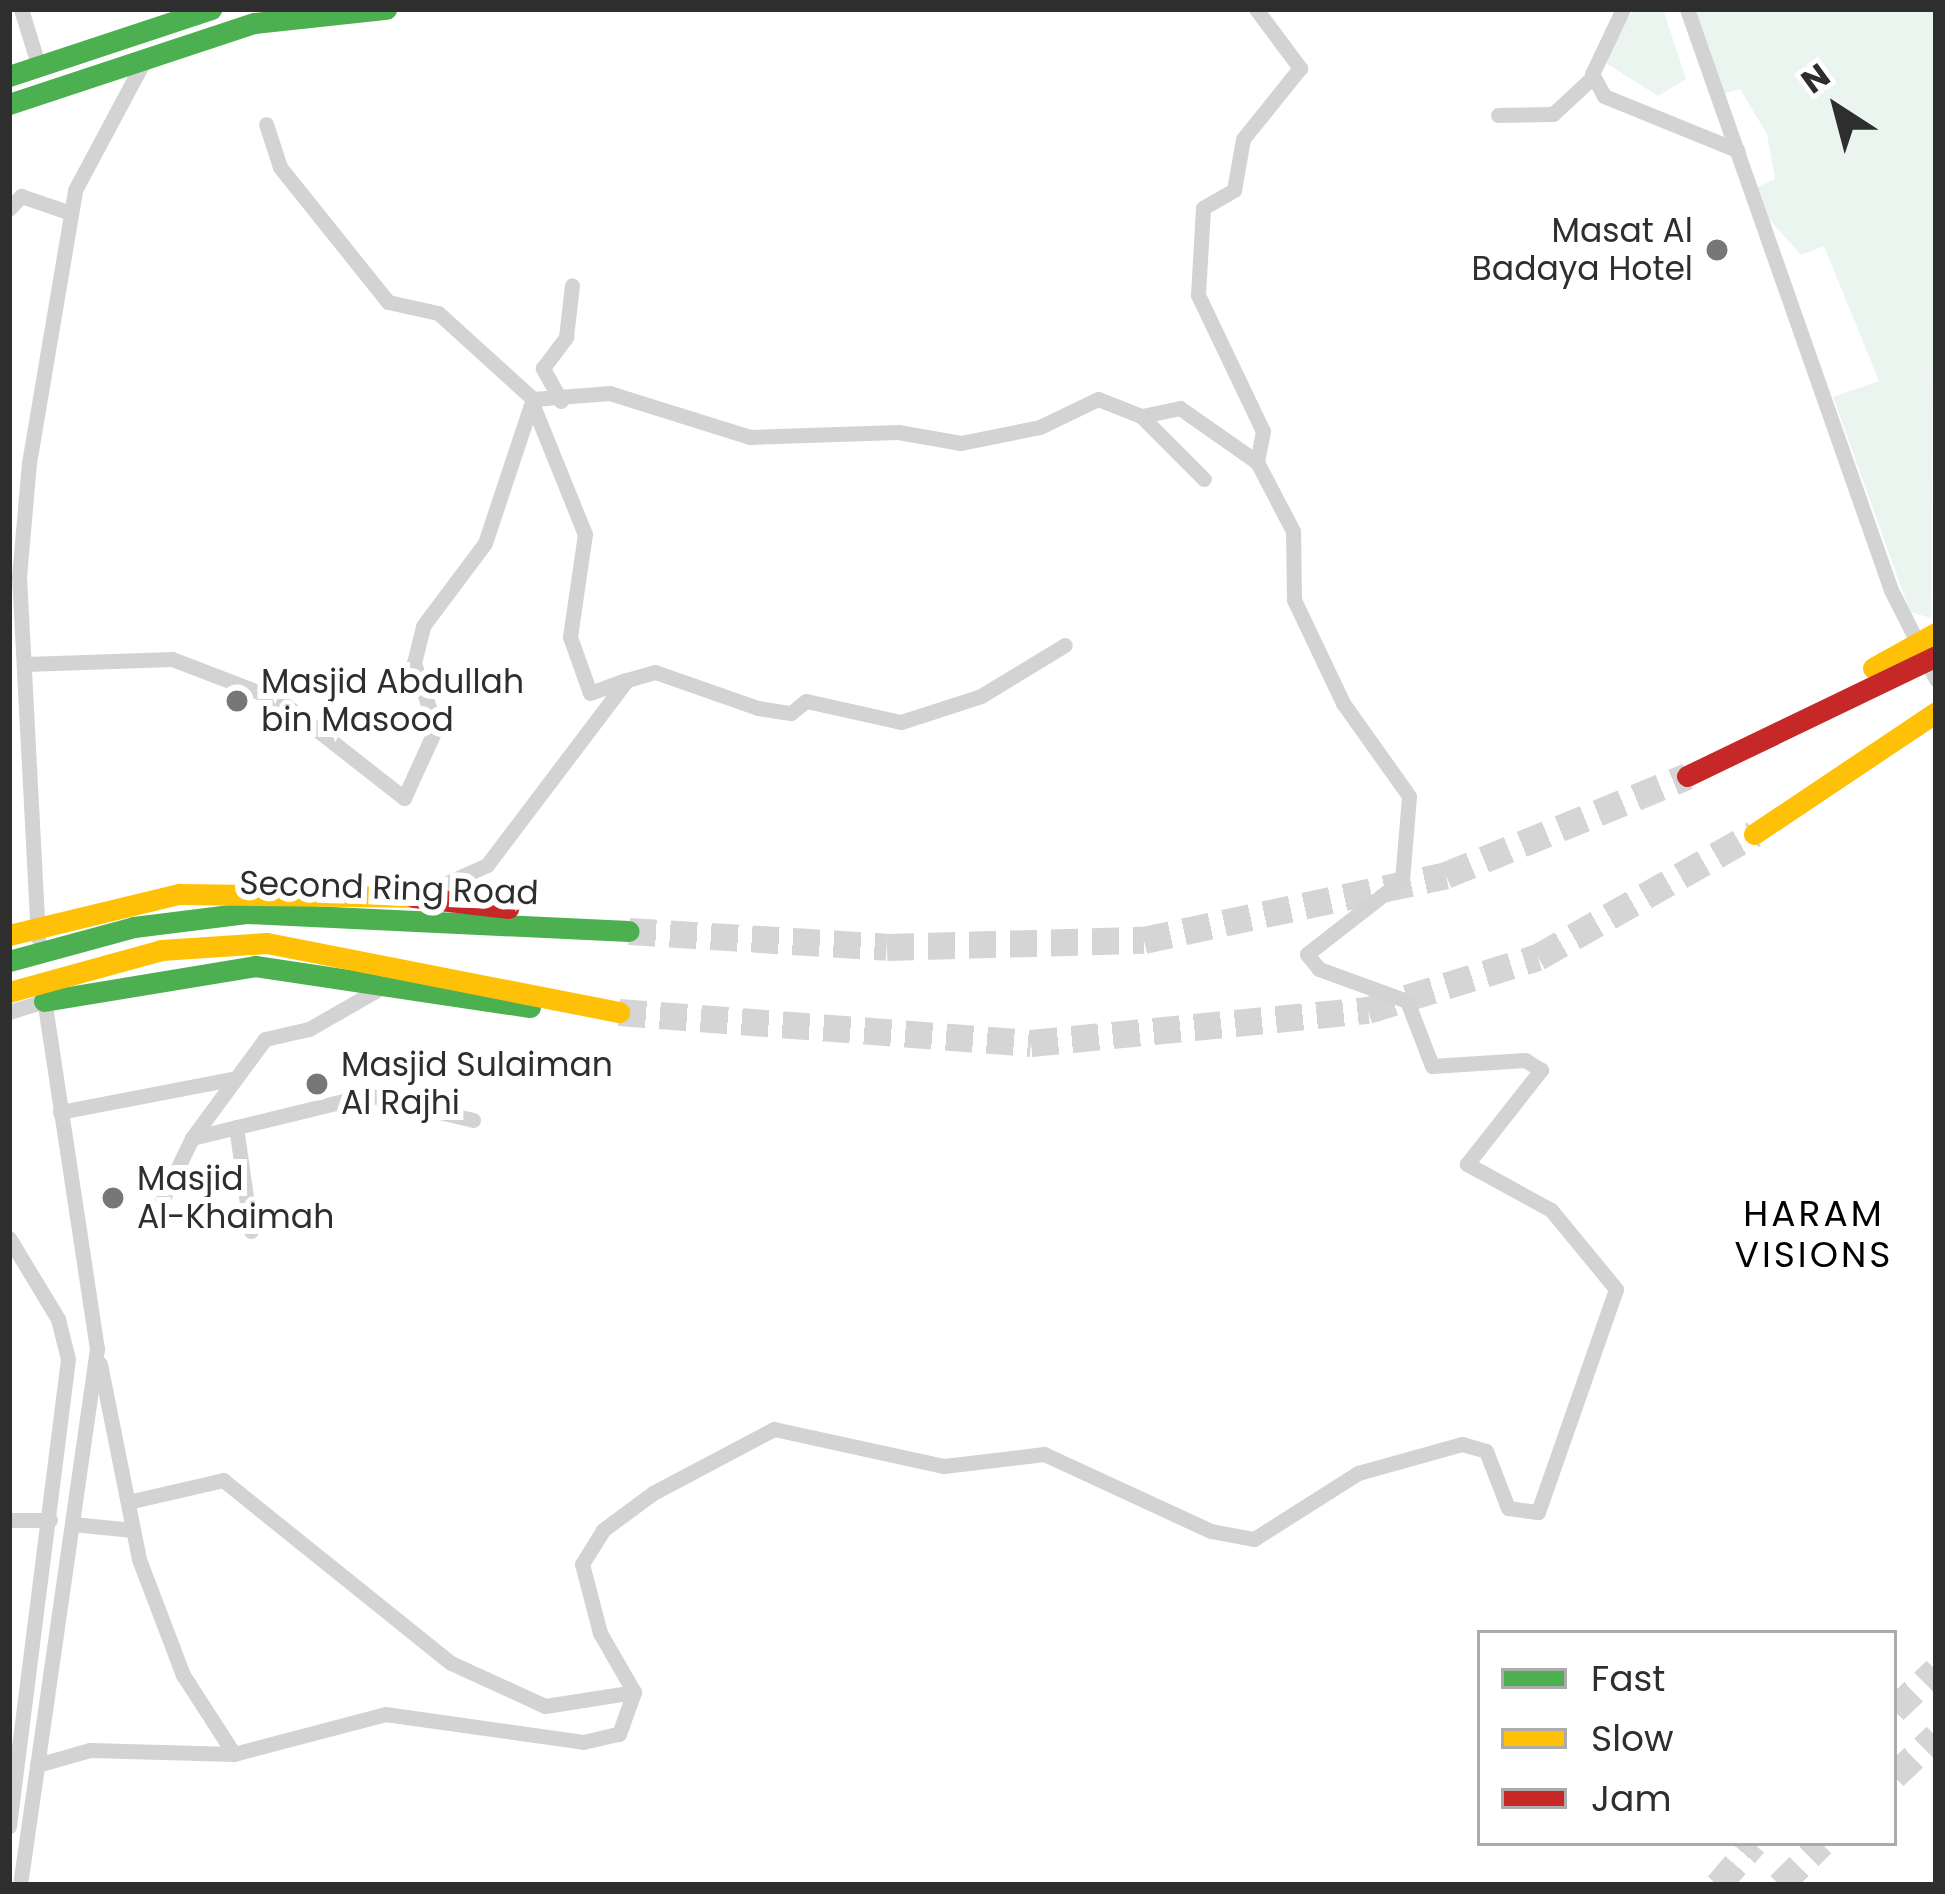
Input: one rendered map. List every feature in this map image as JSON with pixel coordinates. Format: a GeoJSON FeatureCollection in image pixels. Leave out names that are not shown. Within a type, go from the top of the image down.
{"type":"FeatureCollection","features":[{"type":"Feature","properties":{"kind":"main road"},"geometry":{"type":"LineString","coordinates":[[9,76],[211,9]]}},
{"type":"Feature","properties":{"kind":"main road"},"geometry":{"type":"LineString","coordinates":[[9,104],[150,52],[254,23],[386,9]]}},
{"type":"Feature","properties":{"kind":"main road"},"geometry":{"type":"LineString","coordinates":[[1687,776],[1841,696],[1936,633]]}},
{"type":"Feature","properties":{"kind":"main road"},"geometry":{"type":"LineString","coordinates":[[1841,696],[1936,656]]}},
{"type":"Feature","properties":{"kind":"main road"},"geometry":{"type":"LineString","coordinates":[[1754,834],[1933,726]]}},
{"type":"Feature","properties":{"kind":"main road"},"geometry":{"type":"LineString","coordinates":[[9,935],[37,924],[179,894],[414,897],[575,927]]}},
{"type":"Feature","properties":{"kind":"main road","name":"Second Ring Road"},"geometry":{"type":"LineString","coordinates":[[9,961],[134,926],[246,913],[629,932]]}},
{"type":"Feature","properties":{"kind":"main road","name":"Second Ring Road"},"geometry":{"type":"LineString","coordinates":[[9,992],[161,950],[267,943],[430,971],[565,1004],[619,1012]]}},
{"type":"Feature","properties":{"kind":"main road"},"geometry":{"type":"LineString","coordinates":[[44,1001],[255,966],[482,1007],[565,1004]]}},
{"type":"Feature","properties":{"kind":"street"},"geometry":{"type":"LineString","coordinates":[[20,9],[38,64]]}},
{"type":"Feature","properties":{"kind":"street"},"geometry":{"type":"LineString","coordinates":[[1256,9],[1300,68],[1243,139],[1234,190],[1203,208],[1198,296],[1263,430],[1257,462]]}},
{"type":"Feature","properties":{"kind":"street"},"geometry":{"type":"LineString","coordinates":[[1498,116],[1553,113],[1593,77],[1623,9]]}},
{"type":"Feature","properties":{"kind":"street"},"geometry":{"type":"LineString","coordinates":[[1687,9],[1891,590],[1936,679]]}},
{"type":"Feature","properties":{"kind":"street"},"geometry":{"type":"LineString","coordinates":[[150,52],[71,212],[14,576],[26,664],[44,1001],[97,1349],[133,1530],[183,1675],[234,1754]]}},
{"type":"Feature","properties":{"kind":"street"},"geometry":{"type":"LineString","coordinates":[[1593,77],[1604,96],[1737,150]]}},
{"type":"Feature","properties":{"kind":"street"},"geometry":{"type":"LineString","coordinates":[[266,124],[280,167],[388,302],[438,313],[533,399],[561,401],[610,393],[750,437],[961,443],[1040,427],[1098,399],[1141,416],[1204,479]]}},
{"type":"Feature","properties":{"kind":"street"},"geometry":{"type":"LineString","coordinates":[[9,209],[20,196],[71,212]]}},
{"type":"Feature","properties":{"kind":"street"},"geometry":{"type":"LineString","coordinates":[[561,401],[543,368],[566,337],[572,285]]}},
{"type":"Feature","properties":{"kind":"street"},"geometry":{"type":"LineString","coordinates":[[26,664],[172,659],[279,700],[404,797],[436,728],[414,663],[423,626],[485,543],[533,399]]}},
{"type":"Feature","properties":{"kind":"street"},"geometry":{"type":"LineString","coordinates":[[533,399],[534,423],[585,534],[570,637],[590,693],[655,672],[758,708],[790,713],[806,701],[901,722],[981,696],[1065,645]]}},
{"type":"Feature","properties":{"kind":"street"},"geometry":{"type":"LineString","coordinates":[[37,1765],[91,1750],[234,1754],[385,1714],[584,1742],[619,1734],[634,1691],[600,1633],[582,1564],[603,1529],[652,1493],[775,1429],[944,1466],[1044,1454],[1211,1532],[1254,1539],[1358,1473],[1431,1445],[1486,1450],[1516,1515],[1538,1512],[1553,1489],[1566,1409],[1611,1326],[1616,1289],[1551,1210],[1467,1164],[1541,1070],[1525,1060],[1432,1066],[1407,1001],[1319,969],[1307,954],[1402,880],[1408,796],[1343,703],[1294,600],[1293,531],[1257,462],[1180,408],[1141,416]]}},
{"type":"Feature","properties":{"kind":"street"},"geometry":{"type":"LineString","coordinates":[[414,897],[467,875],[513,838],[627,680]]}},
{"type":"Feature","properties":{"kind":"street"},"geometry":{"type":"LineString","coordinates":[[467,875],[471,904]]}},
{"type":"Feature","properties":{"kind":"street"},"geometry":{"type":"LineString","coordinates":[[153,1219],[192,1138],[231,1079],[265,1039],[308,1029],[377,990]]}},
{"type":"Feature","properties":{"kind":"street"},"geometry":{"type":"LineString","coordinates":[[9,1012],[44,1001]]}},
{"type":"Feature","properties":{"kind":"street"},"geometry":{"type":"LineString","coordinates":[[60,1112],[231,1079]]}},
{"type":"Feature","properties":{"kind":"street"},"geometry":{"type":"LineString","coordinates":[[192,1138],[368,1095],[473,1120]]}},
{"type":"Feature","properties":{"kind":"street"},"geometry":{"type":"LineString","coordinates":[[236,1126],[251,1231]]}},
{"type":"Feature","properties":{"kind":"street"},"geometry":{"type":"LineString","coordinates":[[9,1238],[58,1319],[68,1359],[9,1826]]}},
{"type":"Feature","properties":{"kind":"street"},"geometry":{"type":"LineString","coordinates":[[20,1885],[97,1349]]}},
{"type":"Feature","properties":{"kind":"street"},"geometry":{"type":"LineString","coordinates":[[128,1502],[223,1480],[451,1663],[545,1706],[634,1691]]}},
{"type":"Feature","properties":{"kind":"street"},"geometry":{"type":"LineString","coordinates":[[9,1520],[50,1520]]}},
{"type":"Feature","properties":{"kind":"street"},"geometry":{"type":"LineString","coordinates":[[73,1524],[133,1530]]}},
{"type":"Feature","properties":{"kind":"street"},"geometry":{"type":"LineString","coordinates":[[9,1675],[30,1679]]}},
{"type":"Feature","properties":{"kind":"shaded area"},"geometry":{"type":"Polygon","coordinates":[[[1634,9],[1663,9],[1686,79],[1658,96],[1601,60],[1634,9]]]}},
{"type":"Feature","properties":{"kind":"shaded area"},"geometry":{"type":"Polygon","coordinates":[[[1686,9],[1936,9],[1931,618],[1910,612],[1833,397],[1879,381],[1824,246],[1801,255],[1761,210],[1755,188],[1775,179],[1767,134],[1740,89],[1719,95],[1686,9]]]}},
{"type":"Feature","properties":{"kind":"tunnel"},"geometry":{"type":"LineString","coordinates":[[629,931],[887,947],[1144,940],[1446,875],[1687,776]]}},
{"type":"Feature","properties":{"kind":"tunnel"},"geometry":{"type":"LineString","coordinates":[[619,1012],[1031,1043],[1368,1010],[1538,957],[1754,834]]}},
{"type":"Feature","properties":{"kind":"tunnel"},"geometry":{"type":"LineString","coordinates":[[1897,1707],[1936,1670]]}},
{"type":"Feature","properties":{"kind":"tunnel"},"geometry":{"type":"LineString","coordinates":[[1897,1773],[1936,1736]]}},
{"type":"Feature","properties":{"kind":"tunnel"},"geometry":{"type":"LineString","coordinates":[[1718,1885],[1751,1846]]}},
{"type":"Feature","properties":{"kind":"tunnel"},"geometry":{"type":"LineString","coordinates":[[1780,1885],[1819,1846]]}},
{"type":"Feature","properties":{"kind":"traffic: fast"},"geometry":{"type":"LineString","coordinates":[[9,76],[211,9]]}},
{"type":"Feature","properties":{"kind":"traffic: fast"},"geometry":{"type":"LineString","coordinates":[[9,104],[254,23],[386,9]]}},
{"type":"Feature","properties":{"kind":"traffic: fast"},"geometry":{"type":"LineString","coordinates":[[9,961],[134,927],[246,913],[629,931]]}},
{"type":"Feature","properties":{"kind":"traffic: fast"},"geometry":{"type":"LineString","coordinates":[[44,1001],[255,966],[530,1007]]}},
{"type":"Feature","properties":{"kind":"traffic: slow"},"geometry":{"type":"LineString","coordinates":[[1873,668],[1936,633]]}},
{"type":"Feature","properties":{"kind":"traffic: slow"},"geometry":{"type":"LineString","coordinates":[[1754,834],[1936,712]]}},
{"type":"Feature","properties":{"kind":"traffic: slow"},"geometry":{"type":"LineString","coordinates":[[9,935],[179,894],[414,897]]}},
{"type":"Feature","properties":{"kind":"traffic: slow"},"geometry":{"type":"LineString","coordinates":[[9,992],[161,950],[267,943],[619,1012]]}},
{"type":"Feature","properties":{"kind":"traffic: jam"},"geometry":{"type":"LineString","coordinates":[[1687,776],[1936,656]]}},
{"type":"Feature","properties":{"kind":"traffic: jam"},"geometry":{"type":"LineString","coordinates":[[414,897],[508,908]]}},
{"type":"Feature","properties":{"kind":"place","name":"Masat Al Badaya Hotel"},"geometry":{"type":"Point","coordinates":[1717,250]}},
{"type":"Feature","properties":{"kind":"place","name":"Masjid Abdullah bin Masood"},"geometry":{"type":"Point","coordinates":[237,701]}},
{"type":"Feature","properties":{"kind":"place","name":"Masjid Sulaiman Al Rajhi"},"geometry":{"type":"Point","coordinates":[317,1084]}},
{"type":"Feature","properties":{"kind":"place","name":"Masjid Al-Khaimah"},"geometry":{"type":"Point","coordinates":[113,1198]}},
{"type":"Feature","properties":{"kind":"district","name":"HARAM VISIONS"},"geometry":{"type":"Point","coordinates":[1814,1234]}}]}
